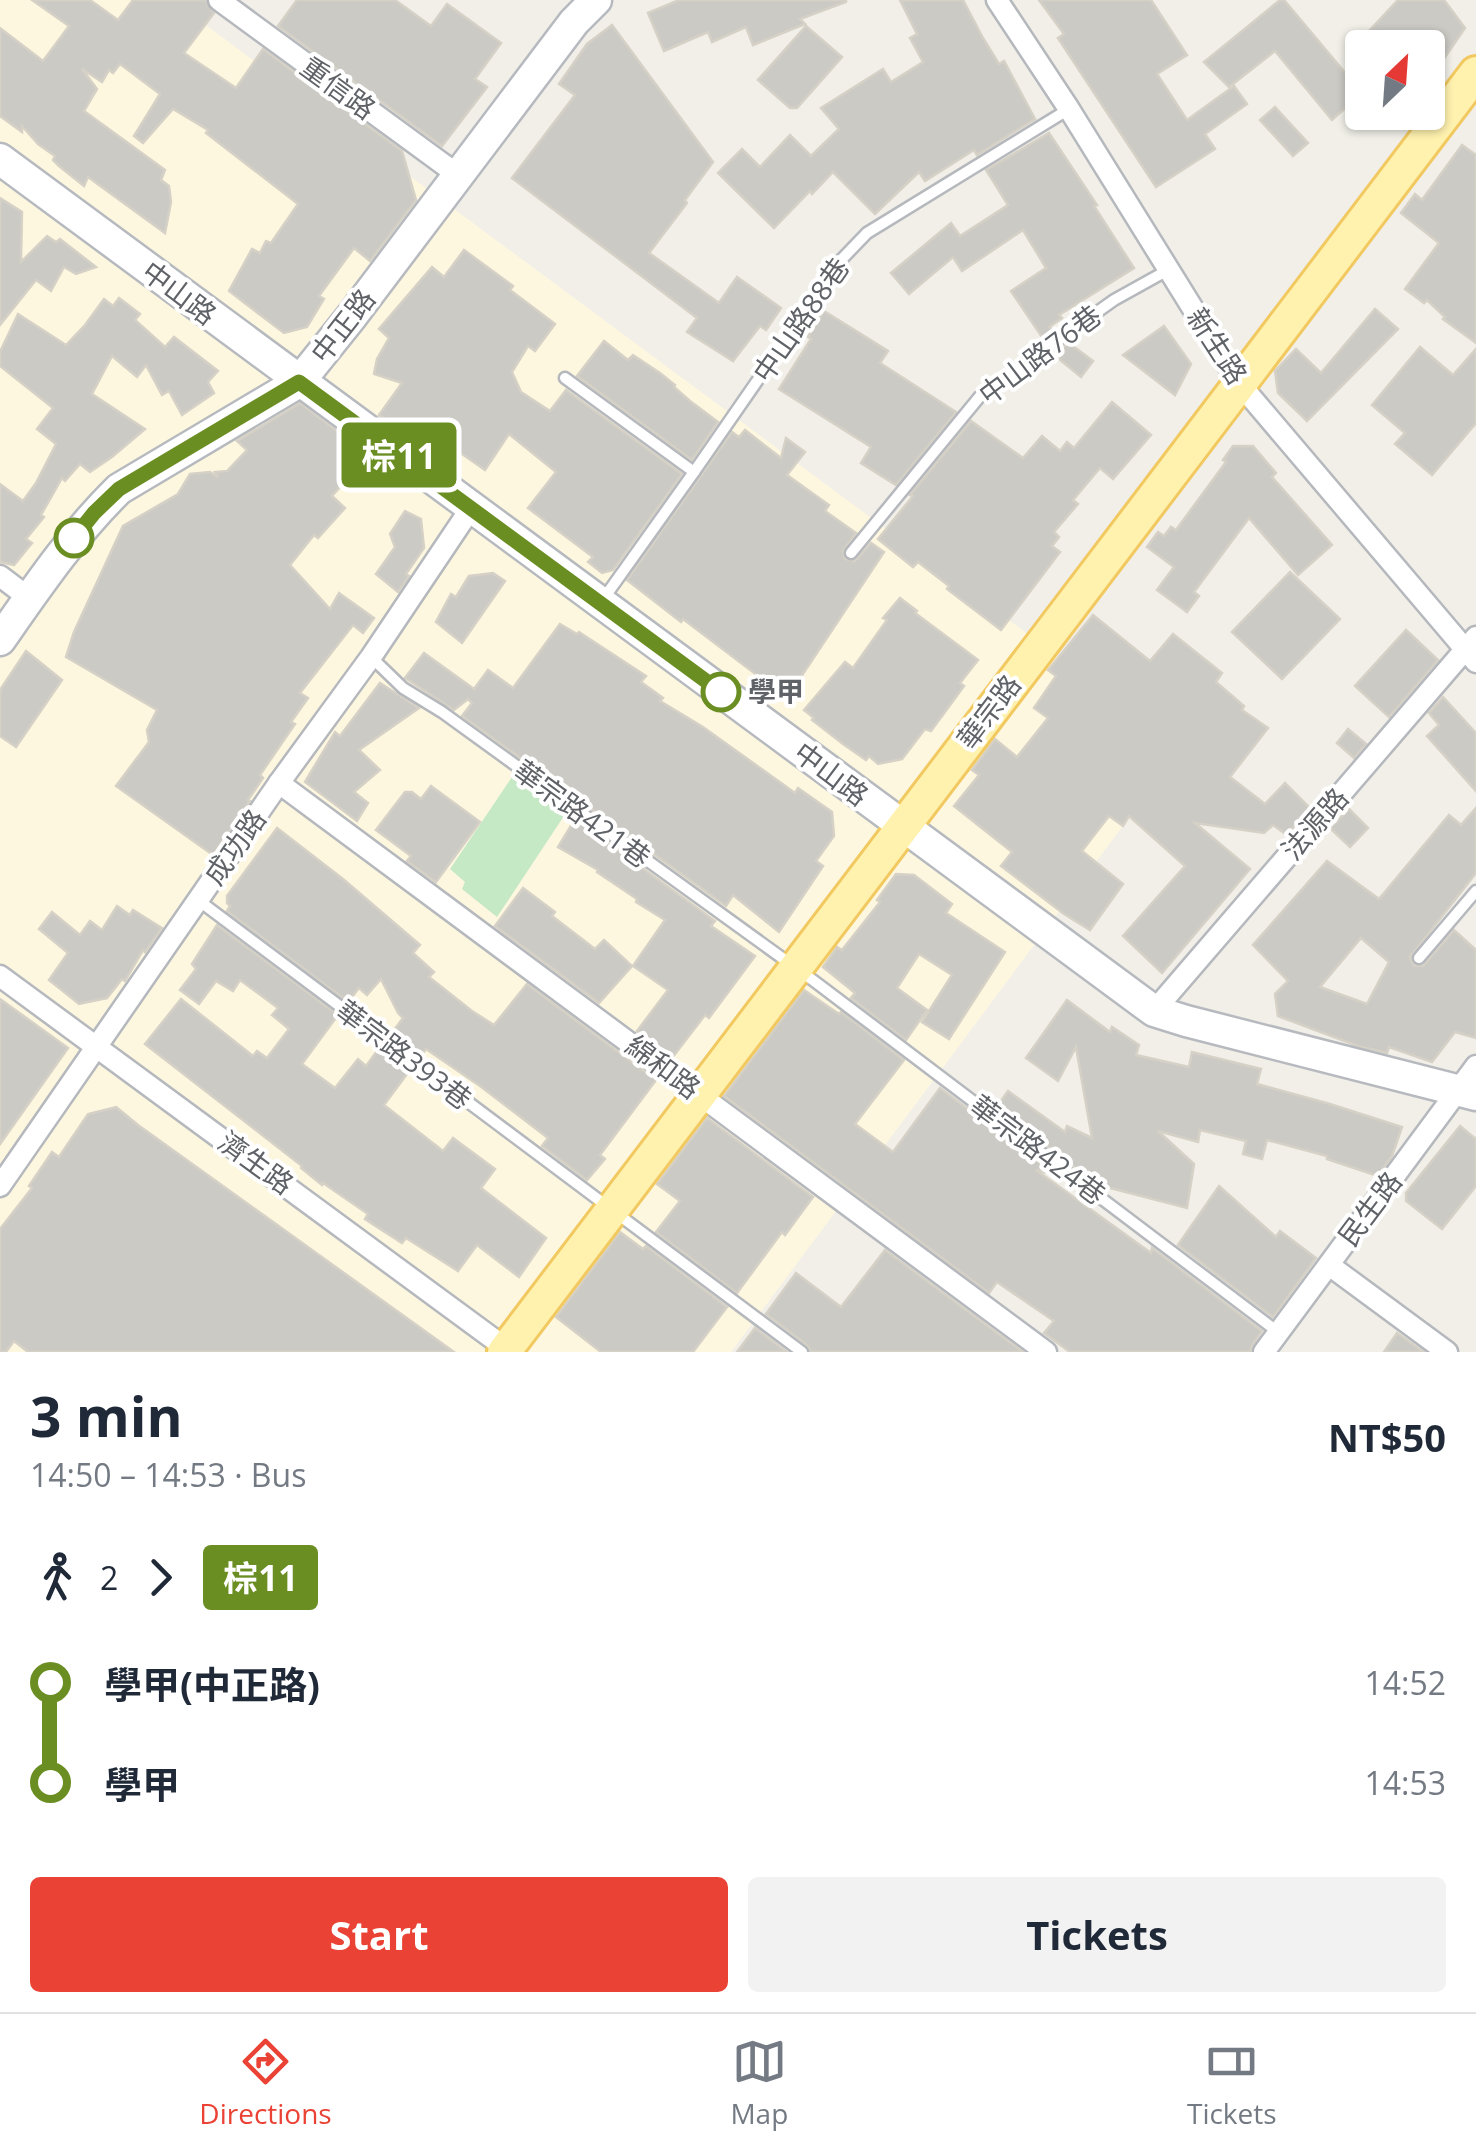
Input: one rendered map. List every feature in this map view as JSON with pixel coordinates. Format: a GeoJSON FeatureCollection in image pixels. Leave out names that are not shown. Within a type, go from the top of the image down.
{"type":"FeatureCollection","features":[{"type":"Feature","properties":{"kind":"main road","name":"中正路"},"geometry":{"type":"LineString","coordinates":[[0,640],[94,513],[119,489],[299,382],[574,22],[596,0]]}},
{"type":"Feature","properties":{"kind":"main road","name":"華宗路"},"geometry":{"type":"LineString","coordinates":[[507,1350],[1476,73]]}},
{"type":"Feature","properties":{"kind":"main road","name":"中山路"},"geometry":{"type":"LineString","coordinates":[[0,159],[1154,1011],[1467,1093]]}},
{"type":"Feature","properties":{"kind":"street","name":"重信路"},"geometry":{"type":"LineString","coordinates":[[218,0],[458,176]]}},
{"type":"Feature","properties":{"kind":"street","name":"新生路"},"geometry":{"type":"LineString","coordinates":[[997,0],[1238,382],[1473,650]]}},
{"type":"Feature","properties":{"kind":"street","name":"成功路"},"geometry":{"type":"LineString","coordinates":[[0,1186],[471,508]]}},
{"type":"Feature","properties":{"kind":"street"},"geometry":{"type":"LineString","coordinates":[[0,576],[29,598]]}},
{"type":"Feature","properties":{"kind":"street","name":"法源路"},"geometry":{"type":"LineString","coordinates":[[1154,1011],[1473,650]]}},
{"type":"Feature","properties":{"kind":"street","name":"綿和路"},"geometry":{"type":"LineString","coordinates":[[279,783],[1046,1352]]}},
{"type":"Feature","properties":{"kind":"street","name":"濟生路"},"geometry":{"type":"LineString","coordinates":[[0,976],[507,1350]]}},
{"type":"Feature","properties":{"kind":"street","name":"民生路"},"geometry":{"type":"LineString","coordinates":[[1264,1352],[1467,1093],[1476,1066]]}},
{"type":"Feature","properties":{"kind":"street"},"geometry":{"type":"LineString","coordinates":[[1329,1265],[1447,1352]]}},
{"type":"Feature","properties":{"kind":"lane","name":"中山路88巷"},"geometry":{"type":"LineString","coordinates":[[600,603],[841,260],[867,233],[1069,109]]}},
{"type":"Feature","properties":{"kind":"lane","name":"中山路76巷"},"geometry":{"type":"LineString","coordinates":[[850,553],[981,395],[1114,300],[1168,270]]}},
{"type":"Feature","properties":{"kind":"lane"},"geometry":{"type":"LineString","coordinates":[[565,378],[694,472]]}},
{"type":"Feature","properties":{"kind":"lane","name":"華宗路421巷"},"geometry":{"type":"LineString","coordinates":[[371,657],[403,688],[442,712],[795,969]]}},
{"type":"Feature","properties":{"kind":"lane"},"geometry":{"type":"LineString","coordinates":[[1419,958],[1476,891]]}},
{"type":"Feature","properties":{"kind":"lane","name":"華宗路393巷"},"geometry":{"type":"LineString","coordinates":[[198,900],[802,1352]]}},
{"type":"Feature","properties":{"kind":"lane","name":"華宗路424巷"},"geometry":{"type":"LineString","coordinates":[[795,969],[1279,1332]]}},
{"type":"Feature","properties":{"kind":"shaded area"},"geometry":{"type":"Polygon","coordinates":[[[0,0],[172,0],[1179,746],[731,1352],[0,1352],[0,0]]]}},
{"type":"Feature","properties":{"kind":"green space"},"geometry":{"type":"Polygon","coordinates":[[[516,771],[568,810],[497,917],[462,889],[465,882],[450,869],[516,771]]]}},
{"type":"Feature","properties":{"kind":"building"},"geometry":{"type":"Polygon","coordinates":[[[32,0],[90,0],[118,20],[133,0],[205,0],[214,13],[184,53],[236,88],[263,49],[402,151],[416,200],[370,261],[354,248],[319,296],[324,299],[307,327],[284,333],[229,291],[252,249],[260,253],[266,241],[271,243],[298,204],[206,133],[208,130],[173,109],[143,143],[134,136],[160,94],[120,64],[113,73],[109,70],[102,82],[82,69],[97,89],[84,111],[165,170],[161,180],[169,186],[171,202],[165,233],[88,177],[84,186],[59,166],[53,160],[55,156],[22,126],[22,132],[0,116],[0,28],[43,61],[69,26],[32,0]]]}},
{"type":"Feature","properties":{"kind":"building"},"geometry":{"type":"Polygon","coordinates":[[[297,0],[395,0],[431,26],[447,4],[501,43],[475,79],[487,87],[442,146],[278,26],[297,0]]]}},
{"type":"Feature","properties":{"kind":"building"},"geometry":{"type":"Polygon","coordinates":[[[679,0],[846,2],[800,19],[805,24],[753,45],[746,27],[712,42],[708,32],[664,51],[648,13],[679,0]]]}},
{"type":"Feature","properties":{"kind":"building"},"geometry":{"type":"Polygon","coordinates":[[[900,0],[963,0],[999,64],[1004,61],[1035,119],[925,181],[919,172],[875,214],[833,172],[774,228],[718,173],[742,149],[760,167],[790,135],[811,156],[839,129],[821,108],[883,69],[891,82],[923,62],[910,38],[917,34],[900,0]]]}},
{"type":"Feature","properties":{"kind":"building"},"geometry":{"type":"Polygon","coordinates":[[[1039,0],[1151,0],[1187,55],[1157,74],[1187,120],[1234,86],[1247,104],[1205,134],[1215,149],[1156,187],[1058,38],[1064,34],[1039,0]]]}},
{"type":"Feature","properties":{"kind":"building"},"geometry":{"type":"Polygon","coordinates":[[[1284,0],[1345,73],[1345,108],[1332,120],[1275,51],[1229,87],[1204,62],[1284,0]]]}},
{"type":"Feature","properties":{"kind":"building"},"geometry":{"type":"Polygon","coordinates":[[[1398,0],[1444,0],[1465,28],[1445,57],[1445,30],[1370,30],[1398,0]]]}},
{"type":"Feature","properties":{"kind":"building"},"geometry":{"type":"Polygon","coordinates":[[[612,25],[713,162],[649,253],[719,303],[737,277],[781,308],[766,330],[760,326],[733,361],[687,332],[697,318],[512,178],[575,95],[559,84],[587,44],[612,25]]]}},
{"type":"Feature","properties":{"kind":"building"},"geometry":{"type":"Polygon","coordinates":[[[806,26],[842,57],[797,108],[790,108],[758,80],[806,26]]]}},
{"type":"Feature","properties":{"kind":"building"},"geometry":{"type":"Polygon","coordinates":[[[1275,107],[1308,143],[1293,156],[1260,120],[1275,107]]]}},
{"type":"Feature","properties":{"kind":"building"},"geometry":{"type":"Polygon","coordinates":[[[1049,133],[1134,268],[1059,315],[1062,318],[1049,327],[1055,331],[1044,340],[1011,291],[1046,268],[1023,230],[962,271],[953,257],[909,294],[891,273],[951,223],[960,236],[1008,205],[986,170],[1049,133]]]}},
{"type":"Feature","properties":{"kind":"building"},"geometry":{"type":"Polygon","coordinates":[[[1462,145],[1476,155],[1476,343],[1443,319],[1427,300],[1424,303],[1405,289],[1439,243],[1401,213],[1415,194],[1422,200],[1462,145]]]}},
{"type":"Feature","properties":{"kind":"building"},"geometry":{"type":"Polygon","coordinates":[[[0,198],[22,212],[21,262],[47,236],[56,242],[60,239],[96,267],[76,274],[64,267],[51,291],[36,280],[0,325],[0,198]]]}},
{"type":"Feature","properties":{"kind":"building"},"geometry":{"type":"Polygon","coordinates":[[[464,250],[555,324],[535,351],[528,346],[512,372],[521,392],[550,411],[566,390],[682,474],[613,570],[602,573],[588,562],[593,557],[528,508],[556,472],[509,434],[485,470],[452,447],[447,456],[379,415],[402,383],[374,374],[389,338],[379,329],[432,267],[444,277],[464,250]]]}},
{"type":"Feature","properties":{"kind":"building"},"geometry":{"type":"Polygon","coordinates":[[[119,298],[140,314],[135,320],[165,347],[174,337],[218,371],[208,382],[214,393],[182,415],[169,391],[162,395],[146,365],[137,377],[112,356],[92,394],[145,429],[90,472],[80,464],[65,481],[62,478],[41,515],[44,517],[26,539],[32,543],[14,565],[0,562],[0,484],[23,501],[56,444],[37,429],[53,408],[0,366],[0,352],[18,314],[66,345],[104,299],[113,306],[119,298]]]}},
{"type":"Feature","properties":{"kind":"building"},"geometry":{"type":"Polygon","coordinates":[[[1375,309],[1398,329],[1307,421],[1278,393],[1275,371],[1296,349],[1321,373],[1375,309]]]}},
{"type":"Feature","properties":{"kind":"building"},"geometry":{"type":"Polygon","coordinates":[[[824,311],[888,351],[880,363],[956,412],[896,485],[861,463],[871,447],[779,389],[824,311]]]}},
{"type":"Feature","properties":{"kind":"building"},"geometry":{"type":"Polygon","coordinates":[[[1164,326],[1191,364],[1175,395],[1123,355],[1164,326]]]}},
{"type":"Feature","properties":{"kind":"building"},"geometry":{"type":"Polygon","coordinates":[[[604,341],[628,360],[633,355],[660,373],[718,422],[692,460],[577,376],[604,341]]]}},
{"type":"Feature","properties":{"kind":"building"},"geometry":{"type":"Polygon","coordinates":[[[1069,343],[1093,361],[1081,377],[1053,354],[1069,343]]]}},
{"type":"Feature","properties":{"kind":"building"},"geometry":{"type":"Polygon","coordinates":[[[1420,347],[1453,375],[1476,349],[1476,423],[1432,475],[1395,444],[1405,433],[1372,405],[1420,347]]]}},
{"type":"Feature","properties":{"kind":"building"},"geometry":{"type":"Polygon","coordinates":[[[1112,402],[1151,435],[1113,479],[1100,468],[1073,500],[1078,504],[1054,532],[1059,537],[1052,546],[1060,552],[1001,630],[918,562],[913,567],[878,539],[971,421],[1023,458],[1042,436],[1060,451],[1067,442],[1074,448],[1112,402]]]}},
{"type":"Feature","properties":{"kind":"building"},"geometry":{"type":"Polygon","coordinates":[[[300,403],[369,455],[332,496],[345,508],[318,538],[314,535],[290,565],[330,609],[339,593],[374,618],[363,633],[353,625],[300,693],[308,698],[291,722],[295,724],[213,855],[116,786],[149,742],[147,730],[157,710],[66,657],[123,526],[178,494],[190,474],[210,472],[218,477],[215,472],[227,471],[247,450],[237,441],[300,403]]]}},
{"type":"Feature","properties":{"kind":"building"},"geometry":{"type":"Polygon","coordinates":[[[745,430],[781,458],[786,438],[805,452],[787,475],[829,505],[825,511],[856,533],[843,551],[845,559],[855,561],[871,543],[884,552],[787,698],[627,580],[732,432],[739,437],[745,430]]]}},
{"type":"Feature","properties":{"kind":"building"},"geometry":{"type":"Polygon","coordinates":[[[1233,446],[1253,446],[1276,473],[1272,477],[1332,545],[1298,575],[1249,518],[1194,592],[1199,596],[1187,612],[1157,590],[1174,567],[1147,547],[1158,532],[1164,536],[1171,527],[1176,530],[1226,462],[1223,460],[1233,446]]]}},
{"type":"Feature","properties":{"kind":"building"},"geometry":{"type":"Polygon","coordinates":[[[405,511],[421,519],[424,548],[398,592],[376,574],[395,547],[390,534],[405,511]]]}},
{"type":"Feature","properties":{"kind":"building"},"geometry":{"type":"Polygon","coordinates":[[[1290,572],[1340,619],[1282,679],[1232,632],[1290,572]]]}},
{"type":"Feature","properties":{"kind":"building"},"geometry":{"type":"Polygon","coordinates":[[[493,573],[505,581],[462,643],[436,622],[451,594],[456,597],[469,576],[493,573]]]}},
{"type":"Feature","properties":{"kind":"building"},"geometry":{"type":"Polygon","coordinates":[[[900,598],[978,660],[931,731],[925,729],[902,759],[878,764],[843,744],[804,710],[845,662],[853,668],[900,598]]]}},
{"type":"Feature","properties":{"kind":"building"},"geometry":{"type":"Polygon","coordinates":[[[1093,615],[1150,661],[1173,634],[1222,673],[1216,682],[1244,706],[1242,710],[1268,728],[1230,777],[1265,804],[1285,783],[1310,808],[1287,835],[1273,825],[1264,833],[1195,823],[1250,869],[1162,973],[1123,936],[1185,866],[1129,816],[1123,826],[1109,816],[1082,851],[1123,884],[1090,930],[1001,866],[1012,852],[954,806],[979,775],[972,770],[995,739],[1017,757],[1048,718],[1034,708],[1056,676],[1048,670],[1093,615]]]}},
{"type":"Feature","properties":{"kind":"building"},"geometry":{"type":"Polygon","coordinates":[[[560,624],[646,676],[641,682],[663,698],[660,701],[795,793],[798,788],[832,812],[834,836],[816,861],[823,866],[779,932],[733,895],[726,906],[462,716],[472,703],[468,699],[454,710],[405,678],[424,653],[474,689],[488,670],[513,688],[560,624]]]}},
{"type":"Feature","properties":{"kind":"building"},"geometry":{"type":"Polygon","coordinates":[[[1406,630],[1438,660],[1389,717],[1355,686],[1406,630]]]}},
{"type":"Feature","properties":{"kind":"building"},"geometry":{"type":"Polygon","coordinates":[[[26,651],[62,680],[16,747],[0,736],[0,690],[26,651]]]}},
{"type":"Feature","properties":{"kind":"building"},"geometry":{"type":"Polygon","coordinates":[[[380,683],[419,708],[359,750],[380,770],[354,792],[368,803],[357,821],[305,782],[335,732],[340,736],[380,683]]]}},
{"type":"Feature","properties":{"kind":"building"},"geometry":{"type":"Polygon","coordinates":[[[1443,697],[1476,733],[1476,791],[1427,736],[1439,725],[1429,713],[1443,697]]]}},
{"type":"Feature","properties":{"kind":"building"},"geometry":{"type":"Polygon","coordinates":[[[1348,729],[1366,744],[1354,758],[1337,743],[1348,729]]]}},
{"type":"Feature","properties":{"kind":"building"},"geometry":{"type":"Polygon","coordinates":[[[431,786],[480,822],[436,882],[407,861],[411,856],[376,830],[405,792],[421,799],[431,786]]]}},
{"type":"Feature","properties":{"kind":"building"},"geometry":{"type":"Polygon","coordinates":[[[1476,808],[1476,873],[1410,957],[1414,965],[1423,966],[1454,930],[1476,950],[1476,1038],[1455,1032],[1432,1062],[1389,1047],[1387,1053],[1358,1046],[1278,1016],[1275,994],[1288,981],[1253,945],[1327,861],[1379,899],[1449,815],[1461,825],[1476,808]],[[1361,938],[1320,987],[1367,1004],[1389,962],[1361,938]]]}},
{"type":"Feature","properties":{"kind":"building"},"geometry":{"type":"Polygon","coordinates":[[[1349,809],[1368,828],[1350,847],[1330,828],[1349,809]]]}},
{"type":"Feature","properties":{"kind":"building"},"geometry":{"type":"Polygon","coordinates":[[[575,819],[715,921],[711,926],[755,956],[709,1018],[705,1015],[672,1058],[637,1031],[668,990],[633,966],[665,920],[598,870],[558,847],[575,819]]]}},
{"type":"Feature","properties":{"kind":"building"},"geometry":{"type":"Polygon","coordinates":[[[277,828],[420,945],[413,953],[434,972],[429,977],[472,1011],[494,1025],[527,984],[656,1080],[600,1155],[605,1159],[587,1180],[542,1146],[548,1138],[480,1086],[426,1049],[421,1056],[391,1034],[403,1018],[381,979],[367,995],[359,988],[348,1002],[227,911],[227,896],[277,828]]]}},
{"type":"Feature","properties":{"kind":"building"},"geometry":{"type":"Polygon","coordinates":[[[896,874],[914,875],[952,904],[946,913],[1005,952],[949,1039],[922,1022],[952,975],[919,954],[897,988],[927,1010],[906,1040],[851,998],[855,993],[823,967],[837,947],[842,950],[880,902],[877,900],[896,874]]]}},
{"type":"Feature","properties":{"kind":"building"},"geometry":{"type":"Polygon","coordinates":[[[523,888],[595,949],[604,940],[632,966],[599,1003],[495,926],[523,888]]]}},
{"type":"Feature","properties":{"kind":"building"},"geometry":{"type":"Polygon","coordinates":[[[117,906],[130,915],[133,910],[162,928],[125,981],[122,979],[107,998],[79,1004],[49,980],[68,953],[39,929],[52,912],[80,935],[90,921],[102,930],[117,906]]]}},
{"type":"Feature","properties":{"kind":"building"},"geometry":{"type":"Polygon","coordinates":[[[217,925],[338,1015],[302,1064],[335,1088],[358,1059],[366,1066],[380,1047],[410,1070],[384,1105],[443,1151],[453,1138],[495,1169],[481,1188],[546,1238],[519,1277],[477,1245],[458,1271],[406,1238],[402,1243],[365,1219],[368,1214],[322,1185],[145,1044],[181,999],[253,1056],[257,1051],[267,1058],[289,1029],[272,1015],[278,1008],[240,980],[233,991],[216,981],[199,1004],[180,990],[196,969],[192,964],[217,925]]]}},
{"type":"Feature","properties":{"kind":"building"},"geometry":{"type":"Polygon","coordinates":[[[804,990],[841,1012],[904,1060],[855,1124],[893,1152],[940,1088],[1056,1175],[1036,1170],[1151,1253],[1152,1248],[1262,1331],[1250,1352],[1070,1352],[1044,1333],[1054,1321],[997,1282],[989,1293],[724,1096],[804,990]]]}},
{"type":"Feature","properties":{"kind":"building"},"geometry":{"type":"Polygon","coordinates":[[[0,999],[68,1048],[0,1144],[0,999]]]}},
{"type":"Feature","properties":{"kind":"building"},"geometry":{"type":"Polygon","coordinates":[[[1067,1000],[1110,1032],[1112,1027],[1139,1045],[1136,1055],[1189,1067],[1192,1052],[1261,1069],[1257,1084],[1402,1127],[1392,1156],[1378,1176],[1327,1156],[1267,1140],[1262,1159],[1243,1154],[1246,1141],[1200,1130],[1198,1142],[1158,1131],[1194,1164],[1187,1208],[1099,1185],[996,1108],[1008,1091],[1065,1132],[1067,1126],[1092,1138],[1076,1047],[1058,1081],[1026,1058],[1067,1000]]]}},
{"type":"Feature","properties":{"kind":"building"},"geometry":{"type":"Polygon","coordinates":[[[116,1107],[454,1352],[28,1352],[14,1341],[6,1352],[0,1352],[0,1229],[32,1188],[29,1186],[52,1152],[59,1157],[88,1114],[116,1107]]]}},
{"type":"Feature","properties":{"kind":"building"},"geometry":{"type":"Polygon","coordinates":[[[707,1118],[813,1197],[737,1293],[656,1232],[680,1201],[657,1184],[707,1118]]]}},
{"type":"Feature","properties":{"kind":"building"},"geometry":{"type":"Polygon","coordinates":[[[1460,1126],[1476,1139],[1476,1186],[1442,1229],[1406,1201],[1406,1193],[1460,1126]]]}},
{"type":"Feature","properties":{"kind":"building"},"geometry":{"type":"Polygon","coordinates":[[[1219,1186],[1276,1237],[1280,1231],[1316,1258],[1273,1317],[1178,1245],[1219,1186]]]}},
{"type":"Feature","properties":{"kind":"building"},"geometry":{"type":"Polygon","coordinates":[[[620,1232],[643,1249],[646,1246],[727,1307],[693,1352],[601,1352],[556,1317],[620,1232]]]}},
{"type":"Feature","properties":{"kind":"building"},"geometry":{"type":"Polygon","coordinates":[[[885,1250],[1023,1352],[811,1352],[766,1314],[796,1273],[841,1307],[885,1250]]]}},
{"type":"Feature","properties":{"kind":"building"},"geometry":{"type":"Polygon","coordinates":[[[755,1328],[787,1352],[737,1352],[755,1328]]]}},
{"type":"Feature","properties":{"kind":"building"},"geometry":{"type":"Polygon","coordinates":[[[1397,1333],[1424,1352],[1384,1352],[1397,1333]]]}},
{"type":"Feature","properties":{"kind":"bus line","name":"棕11"},"geometry":{"type":"LineString","coordinates":[[74,538],[119,489],[299,382],[721,692]]}},
{"type":"Feature","properties":{"kind":"place","name":"學甲"},"geometry":{"type":"Point","coordinates":[721,692]}}]}
